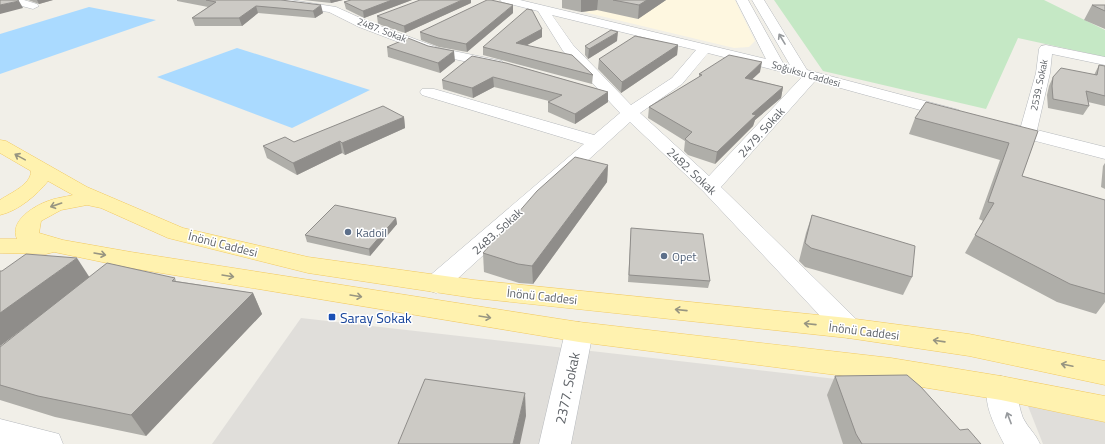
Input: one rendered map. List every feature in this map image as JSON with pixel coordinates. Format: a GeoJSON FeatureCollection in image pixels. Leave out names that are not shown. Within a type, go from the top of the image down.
{"type":"FeatureCollection","features":[{"type":"Feature","properties":{"kind":"main road","name":"İnönü Caddesi"},"geometry":{"type":"LineString","coordinates":[[0,145],[80,191],[183,235],[308,265],[436,284],[848,328],[969,345],[1105,373]]}},
{"type":"Feature","properties":{"kind":"main road"},"geometry":{"type":"LineString","coordinates":[[0,209],[32,188],[41,177],[41,168]]}},
{"type":"Feature","properties":{"kind":"main road"},"geometry":{"type":"LineString","coordinates":[[108,203],[87,199],[55,205],[33,217],[28,225],[27,237],[61,248],[579,332],[891,370],[1001,388],[1105,409]]}},
{"type":"Feature","properties":{"kind":"main road"},"geometry":{"type":"LineString","coordinates":[[3,249],[61,248]]}},
{"type":"Feature","properties":{"kind":"street"},"geometry":{"type":"LineString","coordinates":[[11,0],[33,6]]}},
{"type":"Feature","properties":{"kind":"street","name":"2487. Sokak"},"geometry":{"type":"LineString","coordinates":[[265,0],[292,2],[332,9],[363,24],[435,51],[510,67]]}},
{"type":"Feature","properties":{"kind":"street","name":"Soğuksu Caddesi"},"geometry":{"type":"LineString","coordinates":[[506,0],[777,66],[967,117]]}},
{"type":"Feature","properties":{"kind":"street"},"geometry":{"type":"LineString","coordinates":[[742,0],[777,66]]}},
{"type":"Feature","properties":{"kind":"street"},"geometry":{"type":"LineString","coordinates":[[758,0],[807,74]]}},
{"type":"Feature","properties":{"kind":"street"},"geometry":{"type":"LineString","coordinates":[[332,9],[348,4]]}},
{"type":"Feature","properties":{"kind":"street"},"geometry":{"type":"LineString","coordinates":[[518,17],[536,8]]}},
{"type":"Feature","properties":{"kind":"street","name":"2482. Sokak"},"geometry":{"type":"LineString","coordinates":[[536,8],[568,48],[592,65],[614,97],[710,187],[848,328]]}},
{"type":"Feature","properties":{"kind":"street"},"geometry":{"type":"LineString","coordinates":[[363,24],[377,19]]}},
{"type":"Feature","properties":{"kind":"street"},"geometry":{"type":"LineString","coordinates":[[406,40],[420,33]]}},
{"type":"Feature","properties":{"kind":"street"},"geometry":{"type":"LineString","coordinates":[[629,42],[642,33]]}},
{"type":"Feature","properties":{"kind":"street"},"geometry":{"type":"LineString","coordinates":[[458,68],[482,48]]}},
{"type":"Feature","properties":{"kind":"street","name":"2483. Sokak"},"geometry":{"type":"LineString","coordinates":[[436,284],[630,113],[677,81],[705,48]]}},
{"type":"Feature","properties":{"kind":"street","name":"2539. Sokak"},"geometry":{"type":"LineString","coordinates":[[1028,133],[1043,73],[1046,49],[1105,61]]}},
{"type":"Feature","properties":{"kind":"street","name":"2479. Sokak"},"geometry":{"type":"LineString","coordinates":[[710,187],[807,74]]}},
{"type":"Feature","properties":{"kind":"street"},"geometry":{"type":"LineString","coordinates":[[440,82],[428,92],[598,142]]}},
{"type":"Feature","properties":{"kind":"street"},"geometry":{"type":"LineString","coordinates":[[592,90],[614,97]]}},
{"type":"Feature","properties":{"kind":"street"},"geometry":{"type":"LineString","coordinates":[[990,123],[1105,153]]}},
{"type":"Feature","properties":{"kind":"street"},"geometry":{"type":"LineString","coordinates":[[106,280],[131,260]]}},
{"type":"Feature","properties":{"kind":"street","name":"2377. Sokak"},"geometry":{"type":"LineString","coordinates":[[555,444],[579,332]]}},
{"type":"Feature","properties":{"kind":"street"},"geometry":{"type":"LineString","coordinates":[[891,370],[930,404]]}},
{"type":"Feature","properties":{"kind":"street"},"geometry":{"type":"LineString","coordinates":[[1001,388],[1003,403],[1016,437],[1024,444]]}},
{"type":"Feature","properties":{"kind":"street"},"geometry":{"type":"LineString","coordinates":[[0,433],[47,444]]}},
{"type":"Feature","properties":{"kind":"shaded area"},"geometry":{"type":"Polygon","coordinates":[[[572,0],[735,0],[755,41],[749,47],[734,48],[567,8],[572,0]]]}},
{"type":"Feature","properties":{"kind":"shaded area"},"geometry":{"type":"Polygon","coordinates":[[[301,318],[897,386],[962,444],[212,444],[301,318]]]}},
{"type":"Feature","properties":{"kind":"shaded area"},"geometry":{"type":"Polygon","coordinates":[[[1026,401],[1105,419],[1105,444],[1043,444],[1026,401]]]}},
{"type":"Feature","properties":{"kind":"green space"},"geometry":{"type":"Polygon","coordinates":[[[774,0],[1044,0],[1105,30],[1105,57],[1018,38],[986,109],[823,71],[774,0]]]}},
{"type":"Feature","properties":{"kind":"water"},"geometry":{"type":"Polygon","coordinates":[[[89,7],[156,20],[0,74],[0,34],[89,7]]]}},
{"type":"Feature","properties":{"kind":"water"},"geometry":{"type":"Polygon","coordinates":[[[237,48],[370,90],[292,128],[157,77],[237,48]]]}},
{"type":"Feature","properties":{"kind":"building"},"geometry":{"type":"Polygon","coordinates":[[[0,0],[17,0],[19,1],[0,5],[0,0]]]}},
{"type":"Feature","properties":{"kind":"building"},"geometry":{"type":"Polygon","coordinates":[[[206,0],[281,0],[321,5],[313,11],[256,6],[239,18],[192,18],[216,2],[206,0]]]}},
{"type":"Feature","properties":{"kind":"building"},"geometry":{"type":"Polygon","coordinates":[[[351,0],[392,0],[363,11],[344,2],[351,0]]]}},
{"type":"Feature","properties":{"kind":"building"},"geometry":{"type":"Polygon","coordinates":[[[420,0],[462,0],[404,26],[377,16],[420,0]]]}},
{"type":"Feature","properties":{"kind":"building"},"geometry":{"type":"Polygon","coordinates":[[[487,0],[513,5],[466,44],[438,38],[420,32],[487,0]]]}},
{"type":"Feature","properties":{"kind":"building"},"geometry":{"type":"Polygon","coordinates":[[[613,0],[647,0],[639,5],[613,0]]]}},
{"type":"Feature","properties":{"kind":"building"},"geometry":{"type":"Polygon","coordinates":[[[1092,5],[1105,5],[1105,11],[1092,5]]]}},
{"type":"Feature","properties":{"kind":"building"},"geometry":{"type":"Polygon","coordinates":[[[527,9],[532,10],[542,29],[516,43],[572,55],[593,75],[483,47],[527,9]]]}},
{"type":"Feature","properties":{"kind":"building"},"geometry":{"type":"Polygon","coordinates":[[[611,30],[618,32],[589,49],[585,46],[611,30]]]}},
{"type":"Feature","properties":{"kind":"building"},"geometry":{"type":"Polygon","coordinates":[[[635,36],[678,45],[622,82],[599,59],[635,36]]]}},
{"type":"Feature","properties":{"kind":"building"},"geometry":{"type":"Polygon","coordinates":[[[408,38],[428,46],[454,51],[438,63],[387,47],[408,38]]]}},
{"type":"Feature","properties":{"kind":"building"},"geometry":{"type":"Polygon","coordinates":[[[729,55],[762,62],[745,78],[783,87],[752,114],[756,115],[717,152],[690,143],[685,139],[692,132],[649,107],[702,75],[699,74],[729,55]]]}},
{"type":"Feature","properties":{"kind":"building"},"geometry":{"type":"Polygon","coordinates":[[[472,56],[506,63],[608,92],[575,114],[548,102],[562,95],[493,77],[472,88],[442,80],[472,56]]]}},
{"type":"Feature","properties":{"kind":"building"},"geometry":{"type":"Polygon","coordinates":[[[1099,65],[1105,66],[1105,96],[1086,91],[1089,106],[1053,99],[1053,77],[1061,68],[1097,75],[1099,65]]]}},
{"type":"Feature","properties":{"kind":"building"},"geometry":{"type":"Polygon","coordinates":[[[926,102],[1038,131],[1022,176],[1105,200],[1105,294],[1070,284],[975,235],[994,203],[988,202],[1009,143],[915,118],[926,102]]]}},
{"type":"Feature","properties":{"kind":"building"},"geometry":{"type":"Polygon","coordinates":[[[383,106],[404,117],[342,143],[340,141],[293,163],[263,146],[285,137],[294,142],[383,106]]]}},
{"type":"Feature","properties":{"kind":"building"},"geometry":{"type":"Polygon","coordinates":[[[575,157],[608,165],[532,266],[518,264],[483,253],[537,191],[575,157]]]}},
{"type":"Feature","properties":{"kind":"building"},"geometry":{"type":"Polygon","coordinates":[[[335,205],[396,218],[369,249],[305,235],[335,205]]]}},
{"type":"Feature","properties":{"kind":"building"},"geometry":{"type":"Polygon","coordinates":[[[812,215],[915,246],[912,277],[811,248],[805,243],[812,215]]]}},
{"type":"Feature","properties":{"kind":"building"},"geometry":{"type":"Polygon","coordinates":[[[631,228],[703,234],[710,281],[629,275],[631,228]]]}},
{"type":"Feature","properties":{"kind":"building"},"geometry":{"type":"Polygon","coordinates":[[[26,254],[77,258],[0,313],[0,271],[26,254]]]}},
{"type":"Feature","properties":{"kind":"building"},"geometry":{"type":"Polygon","coordinates":[[[107,263],[175,278],[172,281],[253,293],[131,415],[38,396],[0,385],[0,347],[107,263]]]}},
{"type":"Feature","properties":{"kind":"building"},"geometry":{"type":"Polygon","coordinates":[[[907,375],[921,387],[960,430],[968,429],[981,444],[862,444],[856,434],[835,376],[907,375]]]}},
{"type":"Feature","properties":{"kind":"building"},"geometry":{"type":"Polygon","coordinates":[[[425,379],[525,393],[513,444],[398,444],[425,379]]]}},
{"type":"Feature","properties":{"kind":"place","name":"Kadoil"},"geometry":{"type":"Point","coordinates":[348,232]}},
{"type":"Feature","properties":{"kind":"place","name":"Opet"},"geometry":{"type":"Point","coordinates":[664,256]}},
{"type":"Feature","properties":{"kind":"place","name":"Saray Sokak"},"geometry":{"type":"Point","coordinates":[332,317]}}]}
